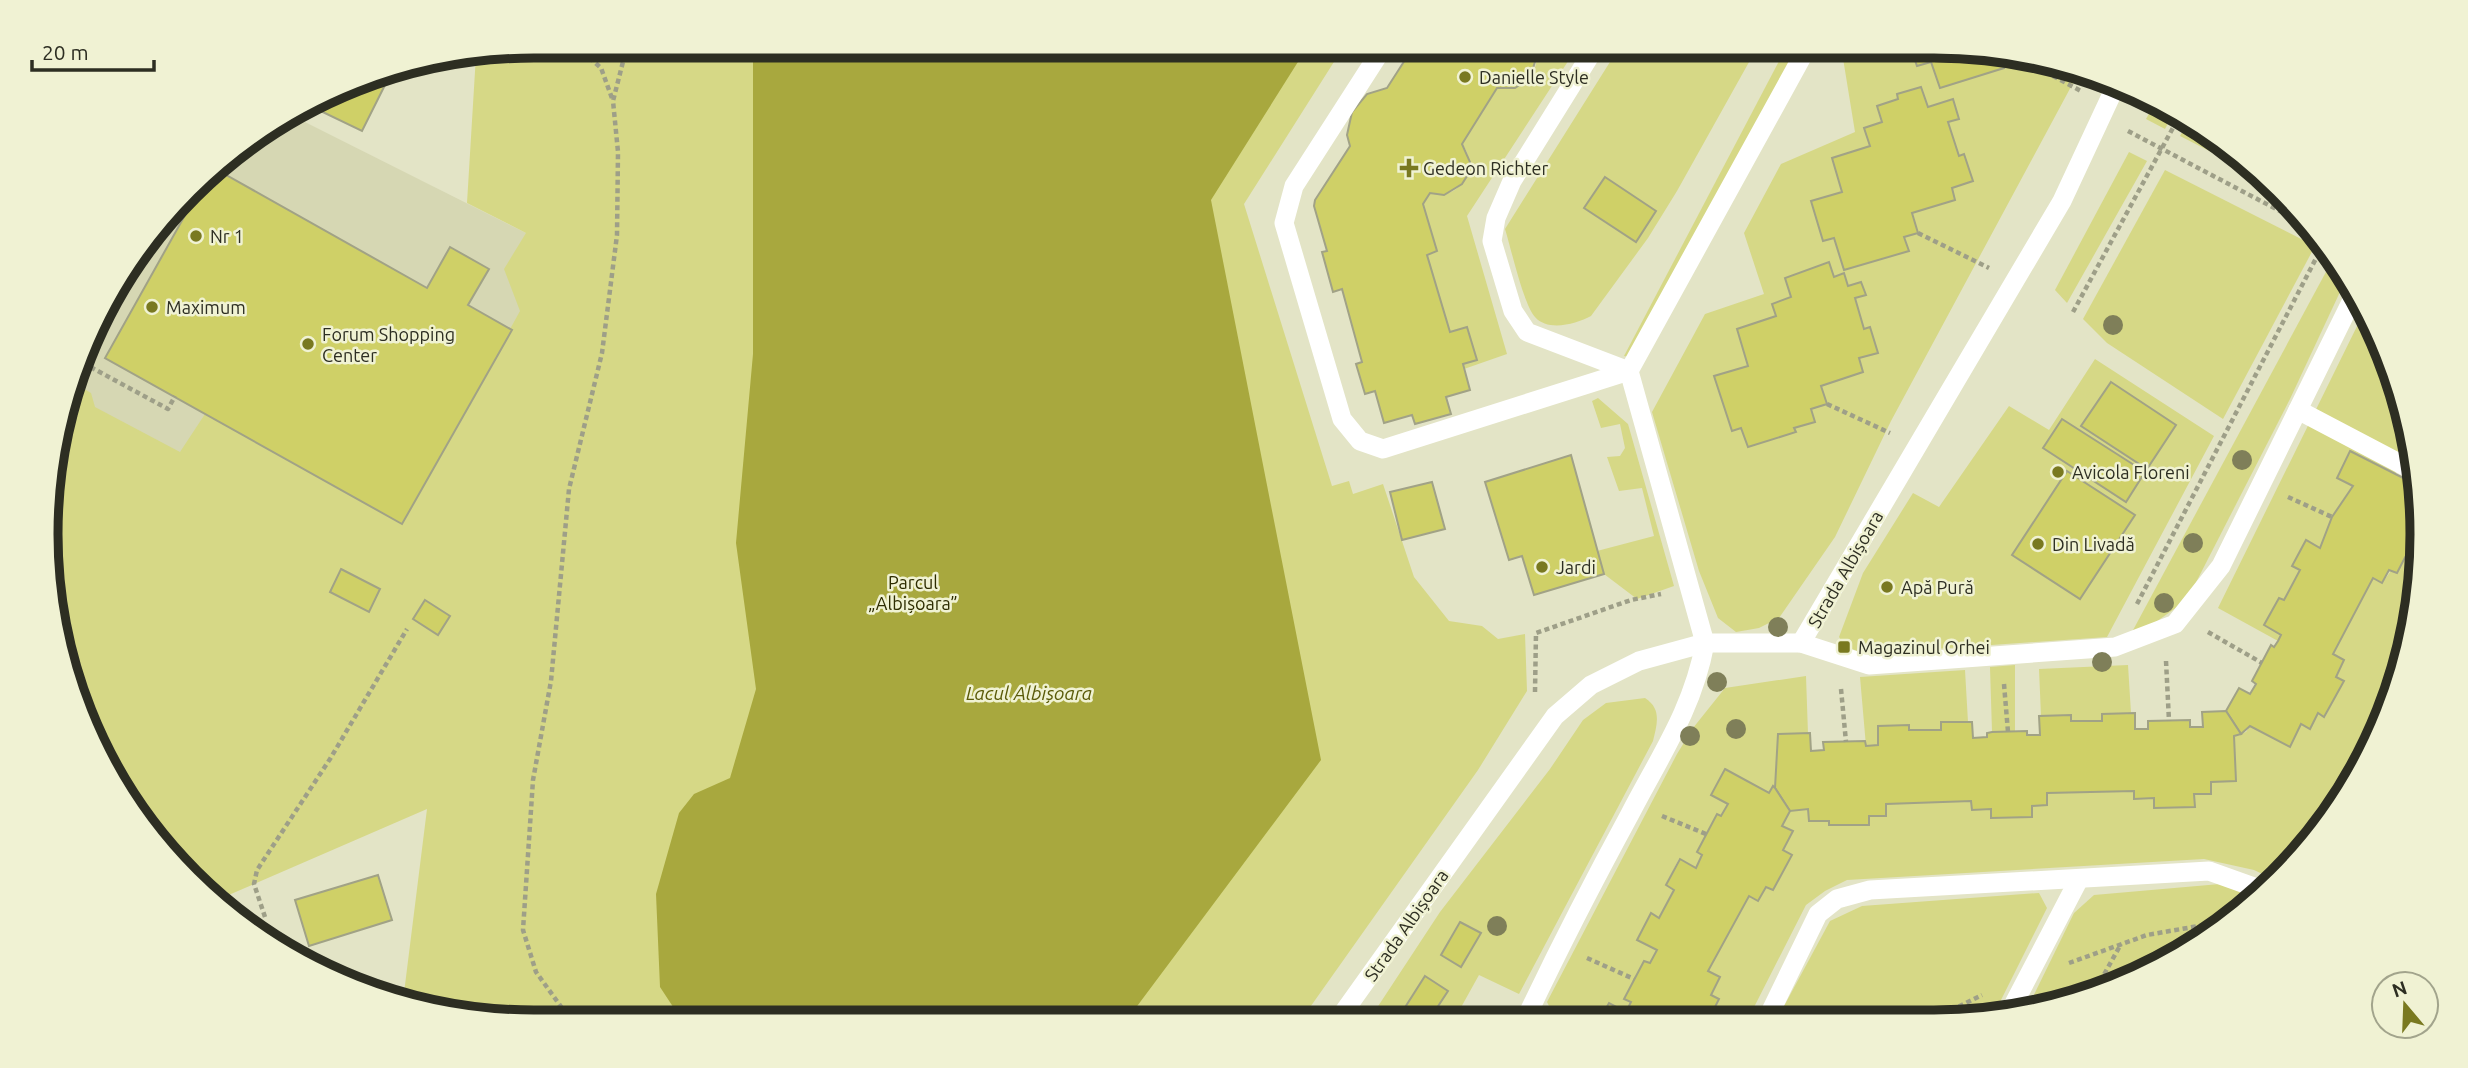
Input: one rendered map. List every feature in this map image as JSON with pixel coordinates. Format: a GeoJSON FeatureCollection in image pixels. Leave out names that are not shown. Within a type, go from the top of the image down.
{"type":"FeatureCollection","features":[{"type":"Feature","properties":{"kind":"lane"},"geometry":{"type":"LineString","coordinates":[[1376,58],[1294,186],[1284,223],[1342,419],[1360,441],[1382,449],[1629,371],[1801,58]]}},
{"type":"Feature","properties":{"kind":"lane"},"geometry":{"type":"LineString","coordinates":[[1589,58],[1512,181],[1496,218],[1492,241],[1513,311],[1527,332],[1629,371]]}},
{"type":"Feature","properties":{"kind":"lane","name":"Strada Albișoara"},"geometry":{"type":"LineString","coordinates":[[1345,1010],[1555,716],[1591,685],[1639,661],[1705,643],[1801,643],[2062,201],[2112,93]]}},
{"type":"Feature","properties":{"kind":"lane"},"geometry":{"type":"LineString","coordinates":[[1801,643],[1869,665],[2115,647],[2175,624],[2221,566],[2350,304]]}},
{"type":"Feature","properties":{"kind":"lane"},"geometry":{"type":"LineString","coordinates":[[1530,1010],[1560,946],[1693,692],[1705,643],[1629,371]]}},
{"type":"Feature","properties":{"kind":"lane"},"geometry":{"type":"LineString","coordinates":[[2298,410],[2405,466]]}},
{"type":"Feature","properties":{"kind":"lane"},"geometry":{"type":"LineString","coordinates":[[1771,1010],[1818,914],[1837,899],[1870,890],[2209,871],[2254,887]]}},
{"type":"Feature","properties":{"kind":"lane"},"geometry":{"type":"LineString","coordinates":[[2014,1003],[2079,879]]}},
{"type":"Feature","properties":{"kind":"path"},"geometry":{"type":"LineString","coordinates":[[563,1010],[536,972],[523,930],[533,780],[551,681],[569,489],[602,353],[617,235],[618,152],[613,101],[601,68],[590,58]]}},
{"type":"Feature","properties":{"kind":"path"},"geometry":{"type":"LineString","coordinates":[[613,101],[624,58]]}},
{"type":"Feature","properties":{"kind":"path"},"geometry":{"type":"LineString","coordinates":[[2038,70],[2161,149],[2288,215]]}},
{"type":"Feature","properties":{"kind":"path"},"geometry":{"type":"LineString","coordinates":[[2073,312],[2175,124]]}},
{"type":"Feature","properties":{"kind":"path"},"geometry":{"type":"LineString","coordinates":[[1918,233],[2015,281]]}},
{"type":"Feature","properties":{"kind":"path"},"geometry":{"type":"LineString","coordinates":[[2115,647],[2319,253]]}},
{"type":"Feature","properties":{"kind":"path"},"geometry":{"type":"LineString","coordinates":[[89,366],[168,410],[175,396]]}},
{"type":"Feature","properties":{"kind":"path"},"geometry":{"type":"LineString","coordinates":[[1827,404],[1917,446]]}},
{"type":"Feature","properties":{"kind":"path"},"geometry":{"type":"LineString","coordinates":[[2262,484],[2332,517]]}},
{"type":"Feature","properties":{"kind":"path"},"geometry":{"type":"LineString","coordinates":[[2182,617],[2262,663]]}},
{"type":"Feature","properties":{"kind":"path"},"geometry":{"type":"LineString","coordinates":[[265,917],[254,884],[257,870],[330,759],[407,629]]}},
{"type":"Feature","properties":{"kind":"path"},"geometry":{"type":"LineString","coordinates":[[2164,629],[2169,721]]}},
{"type":"Feature","properties":{"kind":"path"},"geometry":{"type":"LineString","coordinates":[[2002,655],[2008,732]]}},
{"type":"Feature","properties":{"kind":"path"},"geometry":{"type":"LineString","coordinates":[[1839,656],[1846,742]]}},
{"type":"Feature","properties":{"kind":"path"},"geometry":{"type":"LineString","coordinates":[[1634,804],[1706,834]]}},
{"type":"Feature","properties":{"kind":"path"},"geometry":{"type":"LineString","coordinates":[[2062,966],[2147,935],[2207,925]]}},
{"type":"Feature","properties":{"kind":"path"},"geometry":{"type":"LineString","coordinates":[[2101,980],[2121,944]]}},
{"type":"Feature","properties":{"kind":"path"},"geometry":{"type":"LineString","coordinates":[[1560,946],[1634,979]]}},
{"type":"Feature","properties":{"kind":"path"},"geometry":{"type":"LineString","coordinates":[[1954,1009],[1986,994]]}},
{"type":"Feature","properties":{"kind":"shaded area"},"geometry":{"type":"Polygon","coordinates":[[[300,120],[526,233],[554,320],[453,605],[77,402],[107,323],[138,269],[156,244],[197,197],[220,176],[269,138],[300,120]]]}},
{"type":"Feature","properties":{"kind":"green space","name":"Parcul „Albișoara”"},"geometry":{"type":"Polygon","coordinates":[[[534,58],[1336,58],[1244,204],[1332,486],[1349,481],[1353,494],[1383,484],[1414,577],[1449,621],[1482,626],[1498,639],[1525,634],[1527,691],[1478,770],[1308,1010],[534,1010],[472,1006],[404,992],[427,809],[225,896],[197,871],[156,824],[122,772],[94,716],[83,687],[67,627],[59,565],[59,503],[67,441],[81,387],[91,393],[95,407],[180,452],[205,414],[402,524],[520,311],[504,269],[526,233],[467,203],[476,62],[534,58]]]}},
{"type":"Feature","properties":{"kind":"green space"},"geometry":{"type":"Polygon","coordinates":[[[1537,58],[1570,58],[1467,216],[1507,354],[1464,369],[1463,364],[1476,359],[1467,327],[1450,332],[1427,255],[1437,251],[1423,204],[1430,193],[1450,192],[1464,181],[1469,163],[1462,144],[1497,88],[1523,83],[1529,78],[1537,58]]]}},
{"type":"Feature","properties":{"kind":"green space"},"geometry":{"type":"Polygon","coordinates":[[[1612,58],[1751,58],[1648,238],[1591,316],[1562,325],[1547,324],[1535,317],[1526,300],[1505,229],[1612,58]]]}},
{"type":"Feature","properties":{"kind":"green space"},"geometry":{"type":"Polygon","coordinates":[[[1781,58],[1798,58],[1635,358],[1624,356],[1781,58]]]}},
{"type":"Feature","properties":{"kind":"green space"},"geometry":{"type":"Polygon","coordinates":[[[1843,58],[1965,59],[2027,67],[2075,79],[1891,421],[1835,537],[1779,618],[1759,628],[1736,632],[1718,618],[1699,571],[1652,412],[1705,314],[1764,294],[1744,233],[1781,164],[1855,132],[1843,58]]]}},
{"type":"Feature","properties":{"kind":"green space"},"geometry":{"type":"Polygon","coordinates":[[[2151,110],[2169,121],[2165,129],[2146,119],[2151,110]]]}},
{"type":"Feature","properties":{"kind":"green space"},"geometry":{"type":"Polygon","coordinates":[[[2184,129],[2232,162],[2180,136],[2184,129]]]}},
{"type":"Feature","properties":{"kind":"green space"},"geometry":{"type":"Polygon","coordinates":[[[2129,152],[2147,161],[2067,303],[2055,290],[2129,152]]]}},
{"type":"Feature","properties":{"kind":"green space"},"geometry":{"type":"Polygon","coordinates":[[[2165,170],[2314,247],[2223,419],[2107,343],[2083,319],[2165,170]]]}},
{"type":"Feature","properties":{"kind":"green space"},"geometry":{"type":"Polygon","coordinates":[[[2329,267],[2342,289],[2290,399],[2187,600],[2153,624],[2132,632],[2329,267]]]}},
{"type":"Feature","properties":{"kind":"green space"},"geometry":{"type":"Polygon","coordinates":[[[2360,321],[2385,381],[2404,457],[2395,474],[2350,451],[2337,477],[2353,486],[2332,517],[2320,548],[2305,541],[2292,566],[2300,570],[2284,600],[2279,598],[2264,625],[2281,635],[2278,641],[2218,608],[2360,321]]]}},
{"type":"Feature","properties":{"kind":"green space"},"geometry":{"type":"Polygon","coordinates":[[[2095,359],[2214,436],[2107,637],[1864,654],[1845,646],[1839,637],[1863,573],[1913,493],[1939,507],[2009,406],[2049,430],[2095,359]]]}},
{"type":"Feature","properties":{"kind":"green space"},"geometry":{"type":"Polygon","coordinates":[[[1598,398],[1628,424],[1674,586],[1637,599],[1604,574],[1597,551],[1654,536],[1642,488],[1619,491],[1607,457],[1620,456],[1625,448],[1620,424],[1601,428],[1592,401],[1598,398]]]}},
{"type":"Feature","properties":{"kind":"green space"},"geometry":{"type":"Polygon","coordinates":[[[2410,546],[2401,627],[2385,687],[2374,716],[2330,799],[2292,848],[2266,876],[2254,870],[2204,859],[1847,880],[1806,905],[1753,1010],[1714,1010],[1719,1000],[1711,995],[1720,978],[1708,971],[1749,896],[1766,887],[1773,890],[1792,855],[1783,850],[1793,832],[1782,826],[1790,811],[1808,809],[1809,821],[1829,821],[1830,825],[1869,825],[1869,816],[1886,816],[1886,804],[1971,801],[1972,810],[1991,809],[1992,818],[2032,817],[2032,806],[2047,804],[2047,793],[2134,791],[2134,799],[2154,798],[2155,808],[2194,807],[2194,794],[2211,794],[2211,782],[2234,736],[2246,732],[2250,726],[2289,746],[2301,724],[2310,729],[2318,713],[2325,717],[2343,681],[2336,677],[2344,660],[2333,654],[2373,578],[2382,583],[2410,546]]]}},
{"type":"Feature","properties":{"kind":"green space"},"geometry":{"type":"Polygon","coordinates":[[[2015,665],[2015,732],[1992,732],[1990,667],[2015,665]]]}},
{"type":"Feature","properties":{"kind":"green space"},"geometry":{"type":"Polygon","coordinates":[[[2128,665],[2131,713],[2102,714],[2102,721],[2071,721],[2041,716],[2039,669],[2128,665]]]}},
{"type":"Feature","properties":{"kind":"green space"},"geometry":{"type":"Polygon","coordinates":[[[1965,670],[1968,722],[1942,722],[1941,730],[1909,730],[1909,725],[1878,726],[1878,745],[1866,746],[1860,677],[1965,670]]]}},
{"type":"Feature","properties":{"kind":"green space"},"geometry":{"type":"Polygon","coordinates":[[[1806,676],[1808,734],[1779,734],[1775,788],[1769,793],[1725,769],[1711,794],[1728,804],[1721,816],[1717,814],[1697,852],[1702,855],[1696,868],[1679,859],[1666,884],[1674,890],[1659,918],[1652,914],[1638,940],[1657,950],[1650,963],[1644,961],[1624,998],[1631,1002],[1627,1010],[1609,1003],[1605,1010],[1551,1010],[1547,1002],[1677,754],[1693,728],[1725,688],[1806,676]]]}},
{"type":"Feature","properties":{"kind":"green space"},"geometry":{"type":"Polygon","coordinates":[[[1645,698],[1650,702],[1656,712],[1657,723],[1653,741],[1519,994],[1479,975],[1460,1010],[1376,1010],[1440,912],[1550,769],[1583,720],[1606,703],[1645,698]]]}},
{"type":"Feature","properties":{"kind":"green space"},"geometry":{"type":"Polygon","coordinates":[[[2220,884],[2246,894],[2199,930],[2145,961],[2087,985],[2031,1000],[2074,913],[2094,895],[2220,884]]]}},
{"type":"Feature","properties":{"kind":"green space"},"geometry":{"type":"Polygon","coordinates":[[[2039,893],[2047,908],[1998,1006],[1934,1010],[1782,1010],[1830,921],[1862,906],[2039,893]]]}},
{"type":"Feature","properties":{"kind":"water","name":"Lacul Albișoara"},"geometry":{"type":"Polygon","coordinates":[[[753,58],[1300,58],[1211,200],[1321,760],[1134,1010],[675,1010],[660,987],[656,894],[679,813],[694,794],[730,778],[756,689],[736,543],[753,354],[753,58]]]}},
{"type":"Feature","properties":{"kind":"building"},"geometry":{"type":"Polygon","coordinates":[[[1406,58],[1536,58],[1530,78],[1515,88],[1497,88],[1462,144],[1470,162],[1462,184],[1444,195],[1430,193],[1423,204],[1437,251],[1427,255],[1450,332],[1467,327],[1477,360],[1463,364],[1470,390],[1446,397],[1451,414],[1415,424],[1412,415],[1384,423],[1375,391],[1365,394],[1356,364],[1362,362],[1342,289],[1333,292],[1322,252],[1327,251],[1314,206],[1315,200],[1350,146],[1347,135],[1352,112],[1367,94],[1387,88],[1406,58]]]}},
{"type":"Feature","properties":{"kind":"building"},"geometry":{"type":"Polygon","coordinates":[[[1914,58],[1996,62],[2002,63],[2004,68],[1940,88],[1931,62],[1917,66],[1914,58]]]}},
{"type":"Feature","properties":{"kind":"building"},"geometry":{"type":"Polygon","coordinates":[[[387,81],[362,131],[318,110],[387,81]]]}},
{"type":"Feature","properties":{"kind":"building"},"geometry":{"type":"Polygon","coordinates":[[[1921,87],[1928,107],[1953,99],[1959,119],[1948,122],[1959,156],[1964,154],[1973,181],[1952,188],[1955,200],[1912,213],[1918,233],[1904,237],[1909,251],[1844,270],[1834,238],[1823,241],[1811,201],[1842,192],[1832,158],[1870,146],[1864,128],[1882,122],[1877,106],[1898,99],[1897,94],[1921,87]]]}},
{"type":"Feature","properties":{"kind":"building","name":"Forum Shopping Center"},"geometry":{"type":"Polygon","coordinates":[[[223,173],[427,288],[450,247],[489,269],[468,305],[512,330],[402,524],[105,358],[192,202],[223,173]]]}},
{"type":"Feature","properties":{"kind":"building"},"geometry":{"type":"Polygon","coordinates":[[[1605,177],[1656,211],[1636,242],[1584,208],[1605,177]]]}},
{"type":"Feature","properties":{"kind":"building"},"geometry":{"type":"Polygon","coordinates":[[[1829,262],[1834,277],[1844,273],[1848,286],[1861,282],[1866,295],[1855,298],[1864,329],[1870,327],[1878,353],[1859,358],[1863,372],[1821,386],[1827,404],[1811,409],[1815,422],[1794,428],[1796,432],[1748,447],[1741,428],[1732,431],[1714,376],[1748,366],[1737,329],[1776,316],[1772,304],[1791,297],[1785,278],[1829,262]]]}},
{"type":"Feature","properties":{"kind":"building"},"geometry":{"type":"Polygon","coordinates":[[[2111,382],[2176,425],[2147,469],[2081,426],[2111,382]]]}},
{"type":"Feature","properties":{"kind":"building"},"geometry":{"type":"Polygon","coordinates":[[[2062,419],[2145,472],[2126,502],[2043,448],[2062,419]]]}},
{"type":"Feature","properties":{"kind":"building"},"geometry":{"type":"Polygon","coordinates":[[[2350,451],[2407,480],[2410,549],[2397,573],[2389,570],[2382,583],[2373,578],[2333,654],[2344,660],[2336,677],[2344,681],[2324,717],[2318,713],[2310,729],[2301,724],[2290,747],[2250,726],[2241,734],[2226,711],[2239,688],[2250,694],[2256,684],[2252,681],[2271,645],[2274,647],[2281,635],[2264,625],[2279,598],[2284,600],[2300,570],[2292,566],[2306,540],[2320,548],[2332,517],[2353,486],[2337,478],[2350,451]]]}},
{"type":"Feature","properties":{"kind":"building"},"geometry":{"type":"Polygon","coordinates":[[[1571,455],[1604,574],[1534,595],[1522,556],[1509,560],[1485,482],[1571,455]]]}},
{"type":"Feature","properties":{"kind":"building"},"geometry":{"type":"Polygon","coordinates":[[[2067,471],[2135,515],[2080,599],[2012,555],[2067,471]]]}},
{"type":"Feature","properties":{"kind":"building"},"geometry":{"type":"Polygon","coordinates":[[[1432,482],[1445,529],[1402,540],[1390,492],[1432,482]]]}},
{"type":"Feature","properties":{"kind":"building"},"geometry":{"type":"Polygon","coordinates":[[[341,569],[380,589],[369,612],[330,592],[341,569]]]}},
{"type":"Feature","properties":{"kind":"building"},"geometry":{"type":"Polygon","coordinates":[[[425,600],[450,616],[438,635],[413,619],[425,600]]]}},
{"type":"Feature","properties":{"kind":"building"},"geometry":{"type":"Polygon","coordinates":[[[2226,711],[2241,734],[2234,736],[2236,781],[2211,782],[2211,794],[2194,794],[2195,807],[2154,808],[2154,798],[2134,799],[2134,791],[2047,793],[2047,805],[2032,806],[2032,817],[1991,818],[1991,809],[1972,810],[1971,801],[1886,804],[1886,816],[1869,816],[1869,825],[1829,825],[1829,821],[1809,821],[1808,809],[1790,811],[1775,788],[1778,734],[1810,733],[1811,751],[1824,750],[1823,742],[1865,741],[1866,746],[1878,745],[1878,726],[1909,725],[1909,730],[1941,730],[1941,722],[1972,722],[1973,738],[1987,737],[1987,733],[1992,732],[2027,731],[2027,735],[2040,735],[2039,716],[2071,715],[2071,721],[2102,721],[2102,714],[2135,713],[2135,729],[2148,729],[2148,721],[2190,720],[2190,727],[2203,727],[2202,712],[2226,711]]]}},
{"type":"Feature","properties":{"kind":"building"},"geometry":{"type":"Polygon","coordinates":[[[1725,769],[1769,793],[1773,786],[1790,811],[1782,826],[1793,831],[1783,850],[1792,855],[1773,890],[1766,887],[1758,901],[1749,896],[1708,971],[1720,977],[1711,995],[1719,999],[1714,1010],[1627,1010],[1631,1002],[1624,999],[1644,961],[1650,963],[1657,950],[1637,940],[1651,913],[1659,918],[1674,890],[1666,885],[1680,859],[1696,868],[1702,855],[1697,852],[1717,814],[1721,816],[1728,804],[1711,795],[1725,769]]]}},
{"type":"Feature","properties":{"kind":"building"},"geometry":{"type":"Polygon","coordinates":[[[378,875],[392,920],[309,946],[295,900],[378,875]]]}},
{"type":"Feature","properties":{"kind":"building"},"geometry":{"type":"Polygon","coordinates":[[[1460,922],[1481,933],[1461,967],[1441,955],[1460,922]]]}},
{"type":"Feature","properties":{"kind":"building"},"geometry":{"type":"Polygon","coordinates":[[[1425,976],[1448,991],[1436,1010],[1404,1009],[1425,976]]]}},
{"type":"Feature","properties":{"kind":"building"},"geometry":{"type":"Polygon","coordinates":[[[1609,1003],[1622,1010],[1605,1010],[1609,1003]]]}},
{"type":"Feature","properties":{"kind":"place","name":"Danielle Style"},"geometry":{"type":"Point","coordinates":[1465,77]}},
{"type":"Feature","properties":{"kind":"place","name":"Gedeon Richter"},"geometry":{"type":"Point","coordinates":[1409,168]}},
{"type":"Feature","properties":{"kind":"place","name":"Nr 1"},"geometry":{"type":"Point","coordinates":[196,236]}},
{"type":"Feature","properties":{"kind":"place","name":"Maximum"},"geometry":{"type":"Point","coordinates":[152,307]}},
{"type":"Feature","properties":{"kind":"place","name":"Forum Shopping Center"},"geometry":{"type":"Point","coordinates":[308,344]}},
{"type":"Feature","properties":{"kind":"place","name":"Avicola Floreni"},"geometry":{"type":"Point","coordinates":[2058,472]}},
{"type":"Feature","properties":{"kind":"place","name":"Din Livadă"},"geometry":{"type":"Point","coordinates":[2038,544]}},
{"type":"Feature","properties":{"kind":"place","name":"Jardi"},"geometry":{"type":"Point","coordinates":[1542,567]}},
{"type":"Feature","properties":{"kind":"place","name":"Apă Pură"},"geometry":{"type":"Point","coordinates":[1887,587]}},
{"type":"Feature","properties":{"kind":"place","name":"Magazinul Orhei"},"geometry":{"type":"Point","coordinates":[1844,647]}}]}
